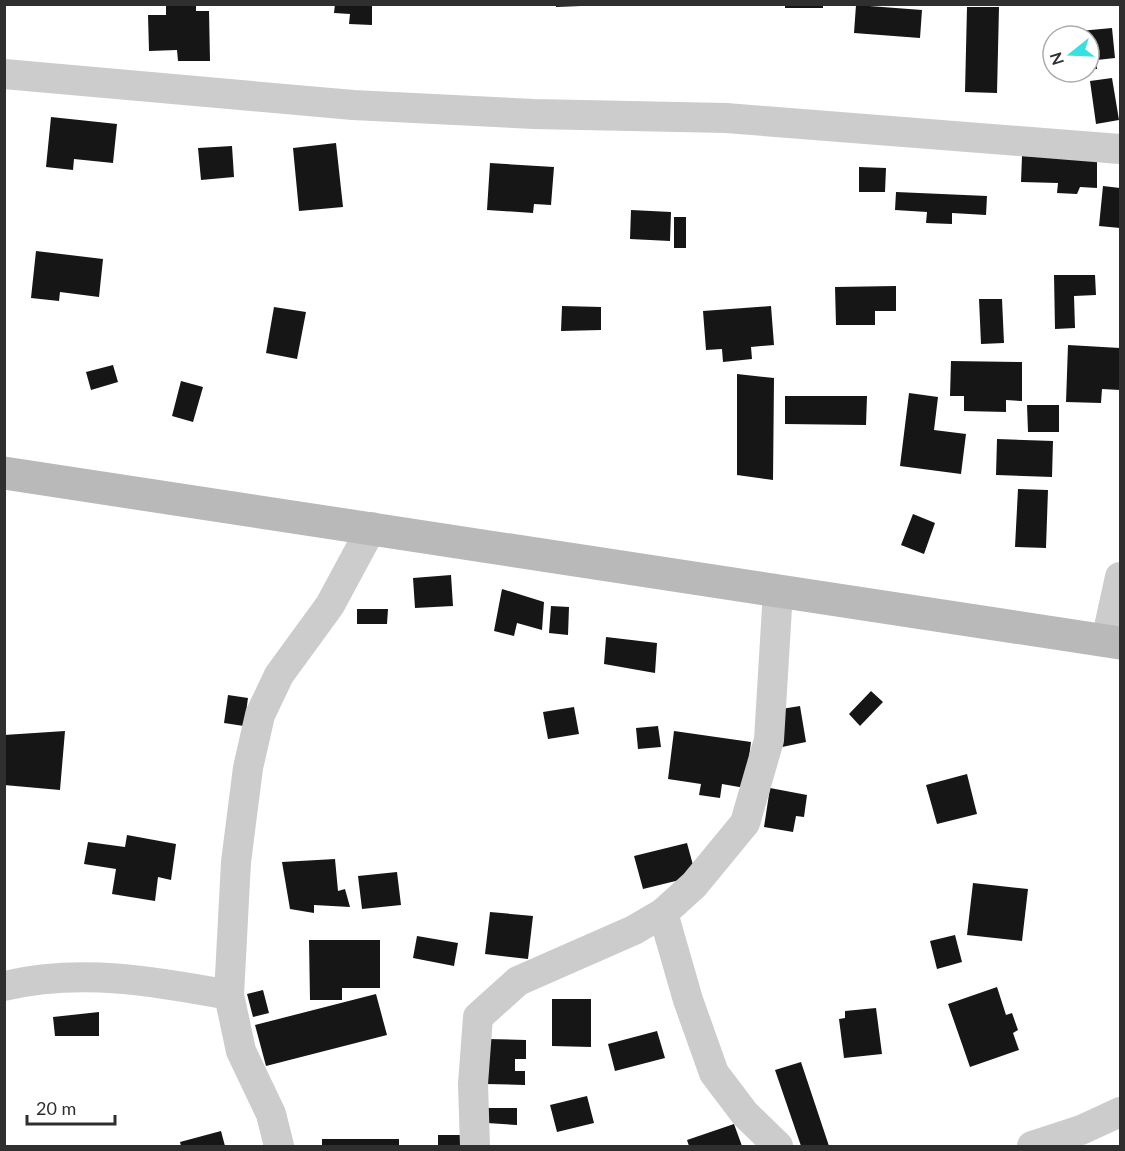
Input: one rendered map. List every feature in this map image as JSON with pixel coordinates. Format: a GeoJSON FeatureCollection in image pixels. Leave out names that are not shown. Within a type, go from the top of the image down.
{"type":"FeatureCollection","features":[{"type":"Feature","properties":{"kind":"main road"},"geometry":{"type":"LineString","coordinates":[[4,473],[372,527],[1113,642]]}},
{"type":"Feature","properties":{"kind":"street"},"geometry":{"type":"LineString","coordinates":[[4,74],[353,105],[534,114],[726,118],[1120,149]]}},
{"type":"Feature","properties":{"kind":"street"},"geometry":{"type":"LineString","coordinates":[[279,1146],[270,1114],[241,1051],[229,995],[236,862],[248,768],[260,715],[279,675],[330,605],[372,527]]}},
{"type":"Feature","properties":{"kind":"street"},"geometry":{"type":"LineString","coordinates":[[1113,642],[1120,578]]}},
{"type":"Feature","properties":{"kind":"street"},"geometry":{"type":"LineString","coordinates":[[475,1146],[473,1084],[478,1017],[518,981],[634,930],[663,913],[694,885],[745,823],[769,740],[778,591]]}},
{"type":"Feature","properties":{"kind":"street"},"geometry":{"type":"LineString","coordinates":[[663,913],[688,1000],[714,1073],[745,1113],[777,1146]]}},
{"type":"Feature","properties":{"kind":"street"},"geometry":{"type":"LineString","coordinates":[[4,986],[38,978],[136,978],[229,995]]}},
{"type":"Feature","properties":{"kind":"street"},"geometry":{"type":"LineString","coordinates":[[1032,1146],[1081,1130],[1120,1112]]}},
{"type":"Feature","properties":{"kind":"building"},"geometry":{"type":"Polygon","coordinates":[[[166,4],[196,4],[196,11],[209,11],[210,61],[178,61],[177,50],[149,51],[148,15],[166,15],[166,4]]]}},
{"type":"Feature","properties":{"kind":"building"},"geometry":{"type":"Polygon","coordinates":[[[335,4],[372,4],[372,25],[349,24],[350,14],[334,13],[335,4]]]}},
{"type":"Feature","properties":{"kind":"building"},"geometry":{"type":"Polygon","coordinates":[[[556,4],[581,4],[581,6],[556,7],[556,4]]]}},
{"type":"Feature","properties":{"kind":"building"},"geometry":{"type":"Polygon","coordinates":[[[785,4],[823,4],[823,8],[785,8],[785,4]]]}},
{"type":"Feature","properties":{"kind":"building"},"geometry":{"type":"Polygon","coordinates":[[[856,5],[922,10],[920,38],[854,33],[856,5]]]}},
{"type":"Feature","properties":{"kind":"building"},"geometry":{"type":"Polygon","coordinates":[[[967,7],[999,7],[997,93],[965,92],[967,7]]]}},
{"type":"Feature","properties":{"kind":"building"},"geometry":{"type":"Polygon","coordinates":[[[1112,28],[1115,58],[1101,60],[1101,29],[1112,28]]]}},
{"type":"Feature","properties":{"kind":"building"},"geometry":{"type":"Polygon","coordinates":[[[1112,78],[1119,120],[1096,124],[1090,84],[1101,84],[1101,80],[1112,78]]]}},
{"type":"Feature","properties":{"kind":"building"},"geometry":{"type":"Polygon","coordinates":[[[51,117],[117,124],[113,163],[74,159],[73,170],[46,167],[51,117]]]}},
{"type":"Feature","properties":{"kind":"building"},"geometry":{"type":"Polygon","coordinates":[[[336,143],[343,207],[299,211],[293,148],[336,143]]]}},
{"type":"Feature","properties":{"kind":"building"},"geometry":{"type":"Polygon","coordinates":[[[232,146],[234,177],[201,180],[198,148],[232,146]]]}},
{"type":"Feature","properties":{"kind":"building"},"geometry":{"type":"Polygon","coordinates":[[[1022,156],[1097,158],[1097,188],[1080,187],[1077,194],[1057,193],[1058,183],[1021,182],[1022,156]]]}},
{"type":"Feature","properties":{"kind":"building"},"geometry":{"type":"Polygon","coordinates":[[[490,163],[554,167],[551,205],[534,204],[533,213],[487,210],[490,163]]]}},
{"type":"Feature","properties":{"kind":"building"},"geometry":{"type":"Polygon","coordinates":[[[859,167],[886,168],[885,192],[859,192],[859,167]]]}},
{"type":"Feature","properties":{"kind":"building"},"geometry":{"type":"Polygon","coordinates":[[[1103,186],[1120,188],[1120,228],[1099,226],[1103,186]]]}},
{"type":"Feature","properties":{"kind":"building"},"geometry":{"type":"Polygon","coordinates":[[[896,192],[987,196],[986,215],[952,213],[952,224],[926,223],[927,212],[895,210],[896,192]]]}},
{"type":"Feature","properties":{"kind":"building"},"geometry":{"type":"Polygon","coordinates":[[[631,210],[671,212],[670,241],[630,239],[631,210]]]}},
{"type":"Feature","properties":{"kind":"building"},"geometry":{"type":"Polygon","coordinates":[[[674,217],[686,217],[686,248],[674,248],[674,217]]]}},
{"type":"Feature","properties":{"kind":"building"},"geometry":{"type":"Polygon","coordinates":[[[36,251],[103,259],[99,297],[60,292],[59,301],[31,298],[36,251]]]}},
{"type":"Feature","properties":{"kind":"building"},"geometry":{"type":"Polygon","coordinates":[[[1054,275],[1095,275],[1096,295],[1074,296],[1075,328],[1055,329],[1054,275]]]}},
{"type":"Feature","properties":{"kind":"building"},"geometry":{"type":"Polygon","coordinates":[[[896,286],[896,311],[875,311],[875,325],[836,325],[835,287],[896,286]]]}},
{"type":"Feature","properties":{"kind":"building"},"geometry":{"type":"Polygon","coordinates":[[[979,299],[1002,299],[1004,343],[981,344],[979,299]]]}},
{"type":"Feature","properties":{"kind":"building"},"geometry":{"type":"Polygon","coordinates":[[[562,306],[601,307],[601,330],[561,331],[562,306]]]}},
{"type":"Feature","properties":{"kind":"building"},"geometry":{"type":"Polygon","coordinates":[[[771,306],[774,345],[751,347],[752,359],[723,362],[722,349],[706,350],[703,311],[771,306]]]}},
{"type":"Feature","properties":{"kind":"building"},"geometry":{"type":"Polygon","coordinates":[[[274,307],[306,312],[297,359],[266,353],[274,307]]]}},
{"type":"Feature","properties":{"kind":"building"},"geometry":{"type":"Polygon","coordinates":[[[1068,345],[1120,348],[1120,390],[1102,389],[1101,403],[1066,402],[1068,345]]]}},
{"type":"Feature","properties":{"kind":"building"},"geometry":{"type":"Polygon","coordinates":[[[951,361],[1022,362],[1022,401],[1006,400],[1006,412],[964,411],[964,396],[950,396],[951,361]]]}},
{"type":"Feature","properties":{"kind":"building"},"geometry":{"type":"Polygon","coordinates":[[[113,365],[118,382],[91,390],[86,372],[113,365]]]}},
{"type":"Feature","properties":{"kind":"building"},"geometry":{"type":"Polygon","coordinates":[[[737,374],[774,378],[773,480],[737,475],[737,374]]]}},
{"type":"Feature","properties":{"kind":"building"},"geometry":{"type":"Polygon","coordinates":[[[181,381],[203,387],[193,422],[172,416],[181,381]]]}},
{"type":"Feature","properties":{"kind":"building"},"geometry":{"type":"Polygon","coordinates":[[[909,393],[938,397],[934,430],[966,434],[961,474],[900,466],[909,393]]]}},
{"type":"Feature","properties":{"kind":"building"},"geometry":{"type":"Polygon","coordinates":[[[785,396],[867,396],[866,425],[785,424],[785,396]]]}},
{"type":"Feature","properties":{"kind":"building"},"geometry":{"type":"Polygon","coordinates":[[[1027,405],[1059,405],[1059,432],[1028,432],[1027,405]]]}},
{"type":"Feature","properties":{"kind":"building"},"geometry":{"type":"Polygon","coordinates":[[[997,439],[1053,441],[1052,477],[996,475],[997,439]]]}},
{"type":"Feature","properties":{"kind":"building"},"geometry":{"type":"Polygon","coordinates":[[[1018,489],[1048,490],[1046,548],[1015,547],[1018,489]]]}},
{"type":"Feature","properties":{"kind":"building"},"geometry":{"type":"Polygon","coordinates":[[[913,514],[935,523],[924,554],[901,545],[913,514]]]}},
{"type":"Feature","properties":{"kind":"building"},"geometry":{"type":"Polygon","coordinates":[[[451,575],[453,606],[415,608],[413,578],[451,575]]]}},
{"type":"Feature","properties":{"kind":"building"},"geometry":{"type":"Polygon","coordinates":[[[502,589],[544,602],[542,630],[517,623],[514,636],[494,631],[502,589]]]}},
{"type":"Feature","properties":{"kind":"building"},"geometry":{"type":"Polygon","coordinates":[[[551,606],[569,607],[568,635],[549,633],[551,606]]]}},
{"type":"Feature","properties":{"kind":"building"},"geometry":{"type":"Polygon","coordinates":[[[357,609],[388,609],[387,624],[357,624],[357,609]]]}},
{"type":"Feature","properties":{"kind":"building"},"geometry":{"type":"Polygon","coordinates":[[[606,637],[657,643],[655,673],[604,664],[606,637]]]}},
{"type":"Feature","properties":{"kind":"building"},"geometry":{"type":"Polygon","coordinates":[[[871,691],[883,702],[860,726],[849,714],[871,691]]]}},
{"type":"Feature","properties":{"kind":"building"},"geometry":{"type":"Polygon","coordinates":[[[228,695],[248,698],[244,726],[224,723],[228,695]]]}},
{"type":"Feature","properties":{"kind":"building"},"geometry":{"type":"Polygon","coordinates":[[[800,706],[806,742],[782,747],[775,710],[800,706]]]}},
{"type":"Feature","properties":{"kind":"building"},"geometry":{"type":"Polygon","coordinates":[[[574,707],[579,734],[548,739],[543,712],[574,707]]]}},
{"type":"Feature","properties":{"kind":"building"},"geometry":{"type":"Polygon","coordinates":[[[658,726],[661,747],[638,749],[636,728],[658,726]]]}},
{"type":"Feature","properties":{"kind":"building"},"geometry":{"type":"Polygon","coordinates":[[[65,731],[60,790],[4,785],[4,735],[65,731]]]}},
{"type":"Feature","properties":{"kind":"building"},"geometry":{"type":"Polygon","coordinates":[[[674,731],[751,742],[745,788],[722,784],[720,798],[699,795],[701,784],[668,779],[674,731]]]}},
{"type":"Feature","properties":{"kind":"building"},"geometry":{"type":"Polygon","coordinates":[[[967,774],[977,814],[937,824],[926,785],[967,774]]]}},
{"type":"Feature","properties":{"kind":"building"},"geometry":{"type":"Polygon","coordinates":[[[770,788],[807,795],[804,817],[796,816],[793,832],[764,827],[770,788]]]}},
{"type":"Feature","properties":{"kind":"building"},"geometry":{"type":"Polygon","coordinates":[[[127,835],[176,844],[171,880],[158,877],[155,901],[112,894],[116,869],[84,864],[88,842],[125,847],[127,835]]]}},
{"type":"Feature","properties":{"kind":"building"},"geometry":{"type":"Polygon","coordinates":[[[687,843],[696,876],[643,889],[634,856],[687,843]]]}},
{"type":"Feature","properties":{"kind":"building"},"geometry":{"type":"Polygon","coordinates":[[[335,859],[338,891],[345,889],[350,907],[314,905],[314,913],[290,909],[282,862],[335,859]]]}},
{"type":"Feature","properties":{"kind":"building"},"geometry":{"type":"Polygon","coordinates":[[[397,872],[401,905],[362,909],[358,876],[397,872]]]}},
{"type":"Feature","properties":{"kind":"building"},"geometry":{"type":"Polygon","coordinates":[[[973,883],[1028,889],[1022,941],[967,935],[973,883]]]}},
{"type":"Feature","properties":{"kind":"building"},"geometry":{"type":"Polygon","coordinates":[[[490,912],[533,916],[528,959],[485,954],[490,912]]]}},
{"type":"Feature","properties":{"kind":"building"},"geometry":{"type":"Polygon","coordinates":[[[955,935],[962,962],[937,969],[930,941],[955,935]]]}},
{"type":"Feature","properties":{"kind":"building"},"geometry":{"type":"Polygon","coordinates":[[[417,936],[458,943],[454,966],[413,958],[417,936]]]}},
{"type":"Feature","properties":{"kind":"building"},"geometry":{"type":"Polygon","coordinates":[[[309,940],[380,940],[380,988],[342,988],[342,1000],[310,1000],[309,940]]]}},
{"type":"Feature","properties":{"kind":"building"},"geometry":{"type":"Polygon","coordinates":[[[997,987],[1006,1015],[1012,1013],[1018,1030],[1013,1033],[1019,1050],[970,1067],[948,1004],[997,987]]]}},
{"type":"Feature","properties":{"kind":"building"},"geometry":{"type":"Polygon","coordinates":[[[263,990],[269,1013],[253,1017],[247,994],[263,990]]]}},
{"type":"Feature","properties":{"kind":"building"},"geometry":{"type":"Polygon","coordinates":[[[376,994],[387,1035],[266,1066],[255,1025],[376,994]]]}},
{"type":"Feature","properties":{"kind":"building"},"geometry":{"type":"Polygon","coordinates":[[[552,999],[591,999],[591,1047],[552,1046],[552,999]]]}},
{"type":"Feature","properties":{"kind":"building"},"geometry":{"type":"Polygon","coordinates":[[[876,1008],[882,1054],[844,1058],[839,1019],[845,1018],[845,1011],[876,1008]]]}},
{"type":"Feature","properties":{"kind":"building"},"geometry":{"type":"Polygon","coordinates":[[[99,1012],[99,1036],[55,1036],[53,1017],[99,1012]]]}},
{"type":"Feature","properties":{"kind":"building"},"geometry":{"type":"Polygon","coordinates":[[[657,1031],[665,1058],[615,1071],[608,1044],[657,1031]]]}},
{"type":"Feature","properties":{"kind":"building"},"geometry":{"type":"Polygon","coordinates":[[[487,1039],[526,1040],[526,1059],[515,1059],[515,1071],[525,1071],[525,1085],[486,1084],[487,1039]]]}},
{"type":"Feature","properties":{"kind":"building"},"geometry":{"type":"Polygon","coordinates":[[[801,1062],[829,1146],[801,1146],[775,1070],[801,1062]]]}},
{"type":"Feature","properties":{"kind":"building"},"geometry":{"type":"Polygon","coordinates":[[[587,1096],[594,1123],[557,1132],[550,1105],[587,1096]]]}},
{"type":"Feature","properties":{"kind":"building"},"geometry":{"type":"Polygon","coordinates":[[[487,1108],[517,1108],[517,1125],[487,1123],[487,1108]]]}},
{"type":"Feature","properties":{"kind":"building"},"geometry":{"type":"Polygon","coordinates":[[[734,1124],[742,1146],[689,1146],[687,1140],[734,1124]]]}},
{"type":"Feature","properties":{"kind":"building"},"geometry":{"type":"Polygon","coordinates":[[[221,1131],[225,1146],[181,1146],[180,1142],[221,1131]]]}},
{"type":"Feature","properties":{"kind":"building"},"geometry":{"type":"Polygon","coordinates":[[[438,1135],[462,1135],[462,1146],[438,1146],[438,1135]]]}},
{"type":"Feature","properties":{"kind":"building"},"geometry":{"type":"Polygon","coordinates":[[[322,1139],[399,1139],[399,1146],[322,1146],[322,1139]]]}}]}
